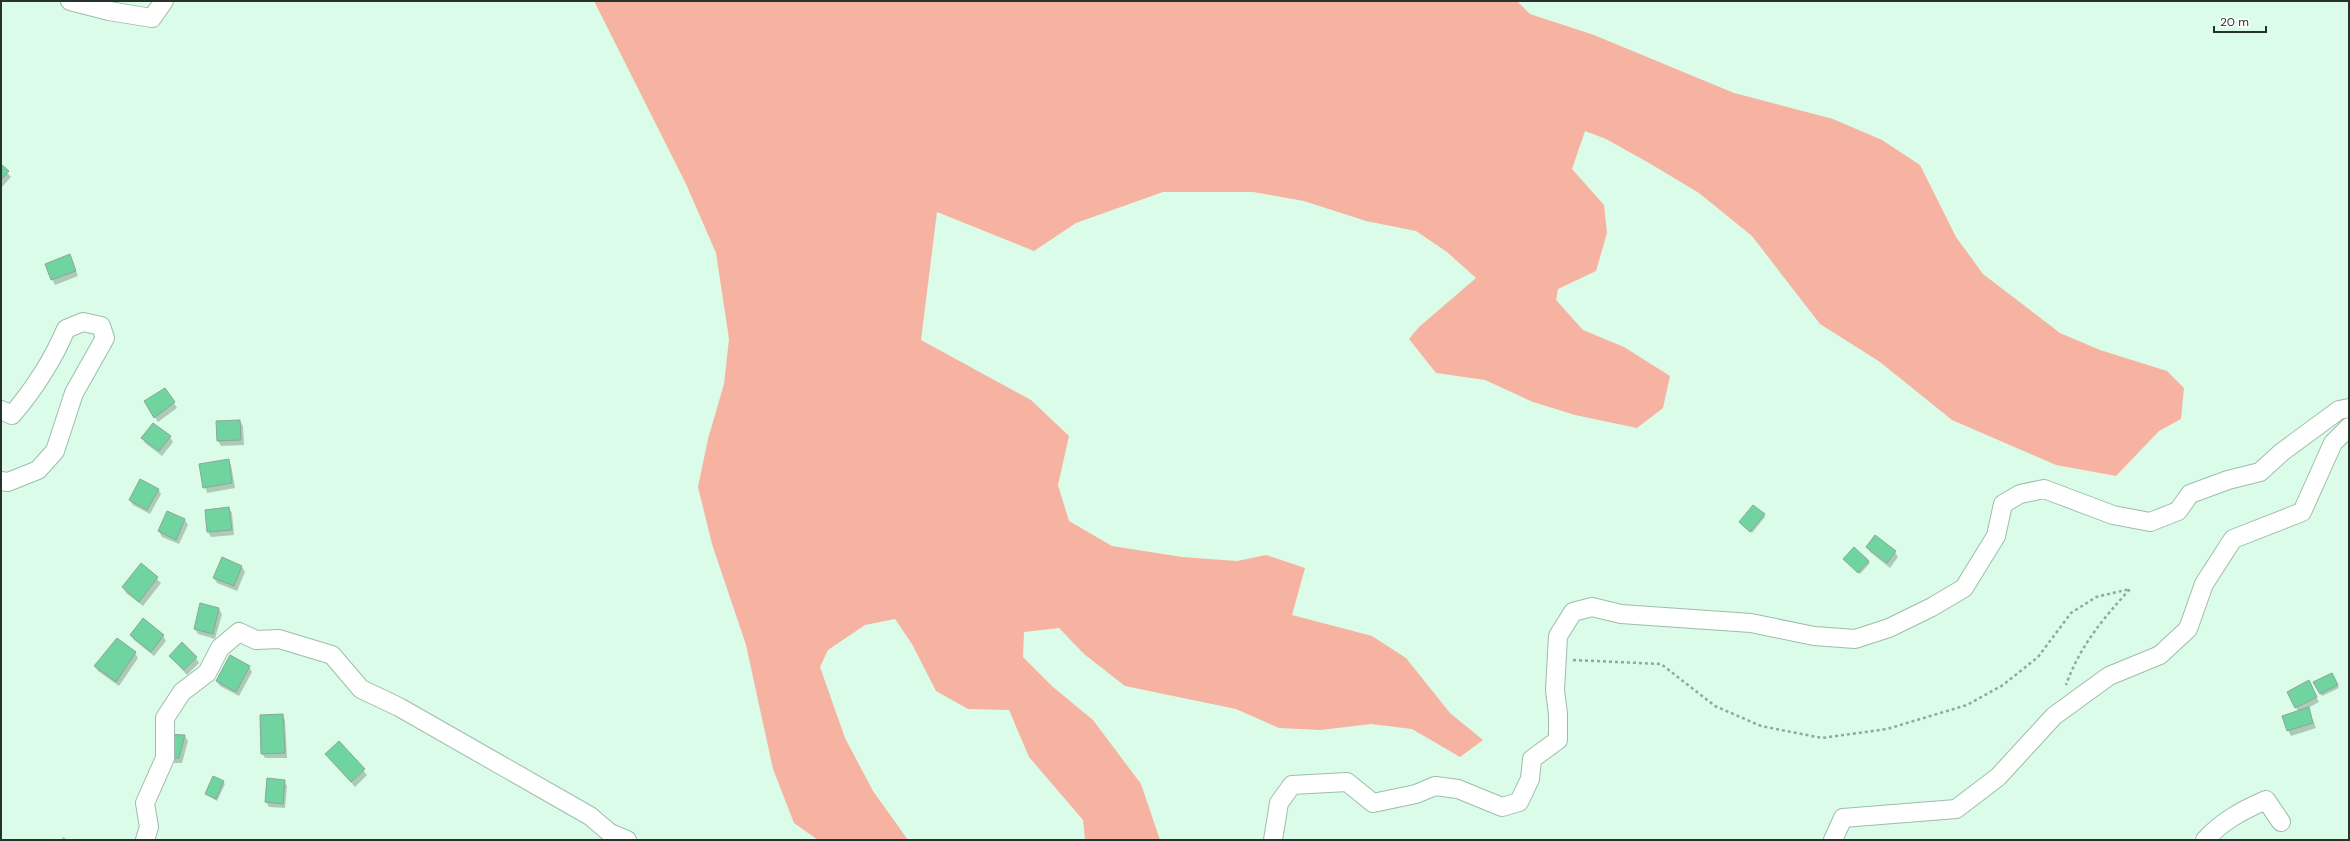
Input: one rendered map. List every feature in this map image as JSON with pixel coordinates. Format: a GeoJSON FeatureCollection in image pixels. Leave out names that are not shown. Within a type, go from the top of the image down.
{"type":"FeatureCollection","features":[{"type":"Feature","properties":{"kind":"street"},"geometry":{"type":"LineString","coordinates":[[70,1],[109,11],[152,18],[164,1]]}},
{"type":"Feature","properties":{"kind":"street"},"geometry":{"type":"LineString","coordinates":[[1,410],[12,415],[47,370],[66,329],[83,322],[101,326],[105,338],[74,393],[55,451],[38,470],[8,482],[1,481]]}},
{"type":"Feature","properties":{"kind":"street"},"geometry":{"type":"LineString","coordinates":[[1273,840],[1279,803],[1292,785],[1347,782],[1373,803],[1416,794],[1435,786],[1458,789],[1502,807],[1519,802],[1530,779],[1532,758],[1558,740],[1558,714],[1555,690],[1558,636],[1573,612],[1592,607],[1622,614],[1751,623],[1814,636],[1855,639],[1889,628],[1932,607],[1964,588],[1996,536],[2003,504],[2020,494],[2044,489],[2113,515],[2150,522],[2178,511],[2190,494],[2228,480],[2260,472],[2282,452],[2339,410],[2349,408]]}},
{"type":"Feature","properties":{"kind":"street"},"geometry":{"type":"LineString","coordinates":[[1832,840],[1843,818],[1956,809],[1998,777],[2054,716],[2109,676],[2160,655],[2188,628],[2204,584],[2233,538],[2302,512],[2333,443],[2349,427]]}},
{"type":"Feature","properties":{"kind":"street"},"geometry":{"type":"LineString","coordinates":[[145,840],[149,827],[145,803],[164,758],[165,718],[182,692],[207,673],[220,648],[239,632],[256,640],[279,639],[332,655],[361,689],[399,707],[590,816],[610,833],[627,840]]}},
{"type":"Feature","properties":{"kind":"street"},"geometry":{"type":"LineString","coordinates":[[2205,840],[2214,830],[2238,813],[2266,800],[2281,822]]}},
{"type":"Feature","properties":{"kind":"path"},"geometry":{"type":"LineString","coordinates":[[1557,659],[1661,664],[1715,706],[1761,726],[1822,738],[1887,729],[1968,705],[2003,685],[2038,657],[2071,613],[2096,597],[2130,589],[2094,630],[2072,667],[2064,688]]}},
{"type":"Feature","properties":{"kind":"shaded area"},"geometry":{"type":"Polygon","coordinates":[[[594,1],[1517,1],[1530,14],[1594,35],[1734,93],[1833,119],[1882,140],[1920,165],[1956,237],[1983,274],[2060,333],[2100,350],[2167,371],[2184,388],[2181,419],[2159,431],[2116,476],[2056,465],[1952,420],[1880,362],[1820,324],[1752,236],[1699,193],[1606,139],[1585,131],[1572,169],[1604,205],[1607,233],[1596,271],[1558,289],[1556,300],[1583,330],[1624,347],[1670,376],[1663,408],[1637,428],[1575,415],[1533,402],[1485,380],[1436,373],[1409,339],[1419,327],[1476,278],[1447,252],[1416,231],[1366,221],[1304,201],[1253,192],[1163,192],[1076,223],[1034,251],[937,212],[921,340],[1031,400],[1069,436],[1058,485],[1069,521],[1112,546],[1182,557],[1237,561],[1266,555],[1305,568],[1292,615],[1372,636],[1406,658],[1450,713],[1483,740],[1460,757],[1412,729],[1371,724],[1321,730],[1279,728],[1236,709],[1125,686],[1084,654],[1059,628],[1024,632],[1023,657],[1053,687],[1093,720],[1141,784],[1160,840],[1085,840],[1083,820],[1029,757],[1009,710],[968,709],[936,691],[912,644],[895,619],[865,625],[828,650],[820,667],[845,738],[873,791],[908,840],[818,840],[794,823],[773,769],[746,645],[712,544],[698,487],[708,439],[724,384],[729,339],[716,253],[686,184],[594,1]]]}},
{"type":"Feature","properties":{"kind":"building"},"geometry":{"type":"Polygon","coordinates":[[[1,164],[9,171],[1,180],[1,164]]]}},
{"type":"Feature","properties":{"kind":"building"},"geometry":{"type":"Polygon","coordinates":[[[70,254],[76,271],[51,280],[45,264],[70,254]]]}},
{"type":"Feature","properties":{"kind":"building"},"geometry":{"type":"Polygon","coordinates":[[[165,388],[175,402],[154,418],[144,401],[165,388]]]}},
{"type":"Feature","properties":{"kind":"building"},"geometry":{"type":"Polygon","coordinates":[[[240,420],[241,440],[217,441],[216,421],[240,420]]]}},
{"type":"Feature","properties":{"kind":"building"},"geometry":{"type":"Polygon","coordinates":[[[153,423],[171,436],[159,451],[141,438],[153,423]]]}},
{"type":"Feature","properties":{"kind":"building"},"geometry":{"type":"Polygon","coordinates":[[[229,459],[232,483],[203,488],[199,464],[229,459]]]}},
{"type":"Feature","properties":{"kind":"building"},"geometry":{"type":"Polygon","coordinates":[[[140,479],[159,489],[147,510],[129,500],[140,479]]]}},
{"type":"Feature","properties":{"kind":"building"},"geometry":{"type":"Polygon","coordinates":[[[1753,505],[1765,514],[1750,532],[1739,522],[1753,505]]]}},
{"type":"Feature","properties":{"kind":"building"},"geometry":{"type":"Polygon","coordinates":[[[229,507],[232,530],[207,532],[205,510],[229,507]]]}},
{"type":"Feature","properties":{"kind":"building"},"geometry":{"type":"Polygon","coordinates":[[[167,511],[185,519],[176,540],[158,531],[167,511]]]}},
{"type":"Feature","properties":{"kind":"building"},"geometry":{"type":"Polygon","coordinates":[[[1875,535],[1896,551],[1887,563],[1866,547],[1875,535]]]}},
{"type":"Feature","properties":{"kind":"building"},"geometry":{"type":"Polygon","coordinates":[[[1854,547],[1869,561],[1858,573],[1843,559],[1854,547]]]}},
{"type":"Feature","properties":{"kind":"building"},"geometry":{"type":"Polygon","coordinates":[[[222,557],[242,566],[234,586],[213,578],[222,557]]]}},
{"type":"Feature","properties":{"kind":"building"},"geometry":{"type":"Polygon","coordinates":[[[141,563],[158,577],[139,602],[122,587],[141,563]]]}},
{"type":"Feature","properties":{"kind":"building"},"geometry":{"type":"Polygon","coordinates":[[[200,603],[219,608],[213,634],[194,629],[200,603]]]}},
{"type":"Feature","properties":{"kind":"building"},"geometry":{"type":"Polygon","coordinates":[[[143,618],[164,635],[151,652],[130,635],[143,618]]]}},
{"type":"Feature","properties":{"kind":"building"},"geometry":{"type":"Polygon","coordinates":[[[117,638],[136,652],[116,682],[94,666],[117,638]]]}},
{"type":"Feature","properties":{"kind":"building"},"geometry":{"type":"Polygon","coordinates":[[[182,642],[197,657],[184,670],[169,656],[182,642]]]}},
{"type":"Feature","properties":{"kind":"building"},"geometry":{"type":"Polygon","coordinates":[[[230,655],[250,666],[236,692],[216,681],[230,655]]]}},
{"type":"Feature","properties":{"kind":"building"},"geometry":{"type":"Polygon","coordinates":[[[2332,673],[2338,685],[2320,694],[2313,682],[2332,673]]]}},
{"type":"Feature","properties":{"kind":"building"},"geometry":{"type":"Polygon","coordinates":[[[2309,680],[2317,697],[2295,708],[2287,692],[2309,680]]]}},
{"type":"Feature","properties":{"kind":"building"},"geometry":{"type":"Polygon","coordinates":[[[2309,707],[2313,723],[2287,731],[2282,716],[2309,707]]]}},
{"type":"Feature","properties":{"kind":"building"},"geometry":{"type":"Polygon","coordinates":[[[283,714],[285,753],[261,754],[260,715],[283,714]]]}},
{"type":"Feature","properties":{"kind":"building"},"geometry":{"type":"Polygon","coordinates":[[[165,734],[185,735],[179,758],[165,758],[165,734]]]}},
{"type":"Feature","properties":{"kind":"building"},"geometry":{"type":"Polygon","coordinates":[[[339,741],[365,769],[351,782],[325,754],[339,741]]]}},
{"type":"Feature","properties":{"kind":"building"},"geometry":{"type":"Polygon","coordinates":[[[213,776],[224,781],[216,799],[205,794],[213,776]]]}},
{"type":"Feature","properties":{"kind":"building"},"geometry":{"type":"Polygon","coordinates":[[[267,778],[285,780],[283,804],[265,802],[267,778]]]}}]}
